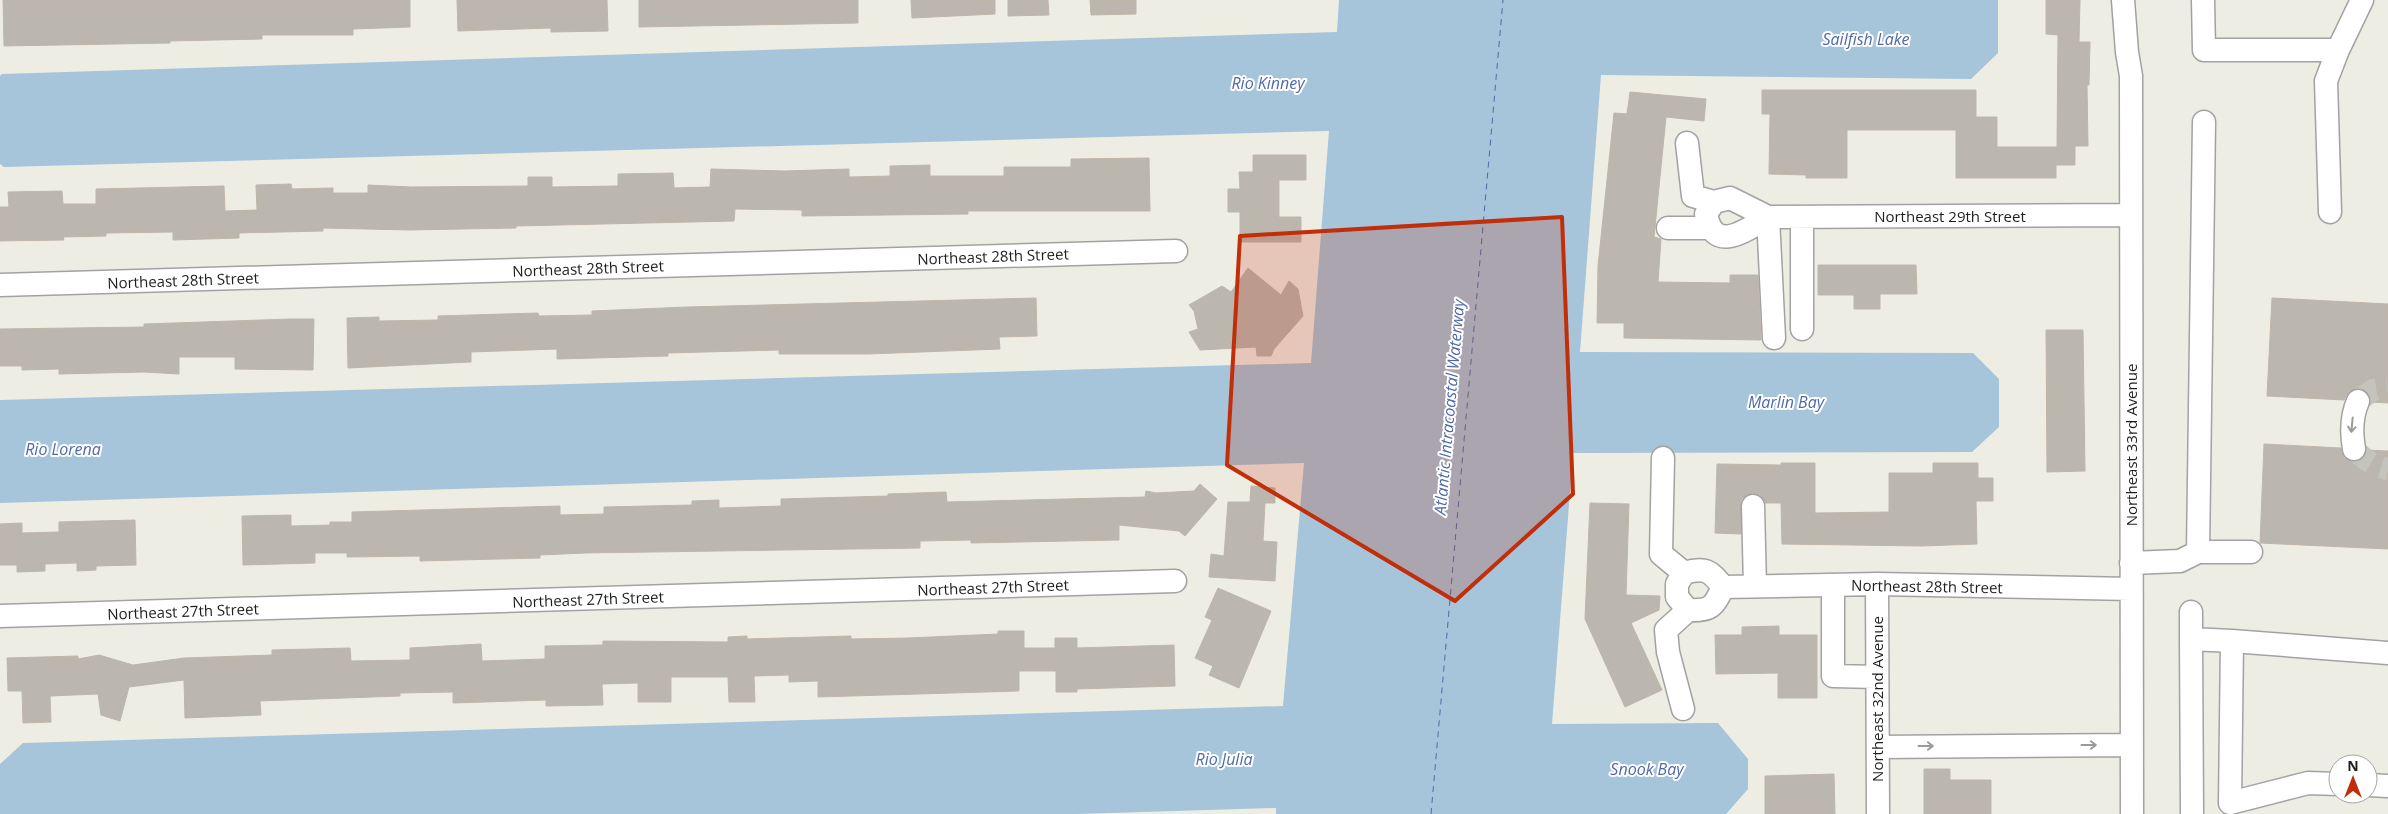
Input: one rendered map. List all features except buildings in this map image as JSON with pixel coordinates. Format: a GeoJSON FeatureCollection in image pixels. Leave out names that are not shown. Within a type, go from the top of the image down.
{"type":"FeatureCollection","features":[{"type":"Feature","properties":{"kind":"street","name":"Northeast 33rd Avenue"},"geometry":{"type":"LineString","coordinates":[[2124,0],[2127,52],[2131,76],[2132,814]]}},
{"type":"Feature","properties":{"kind":"street","name":"Northeast 33rd Avenue"},"geometry":{"type":"LineString","coordinates":[[2131,76],[2135,53],[2139,0]]}},
{"type":"Feature","properties":{"kind":"street"},"geometry":{"type":"LineString","coordinates":[[2203,0],[2204,50],[2338,50]]}},
{"type":"Feature","properties":{"kind":"street"},"geometry":{"type":"LineString","coordinates":[[2330,212],[2326,81],[2338,50],[2362,0]]}},
{"type":"Feature","properties":{"kind":"street"},"geometry":{"type":"LineString","coordinates":[[2198,552],[2204,122]]}},
{"type":"Feature","properties":{"kind":"street"},"geometry":{"type":"LineString","coordinates":[[1687,143],[1693,196],[1714,202],[1730,198],[1768,217]]}},
{"type":"Feature","properties":{"kind":"street"},"geometry":{"type":"LineString","coordinates":[[1708,228],[1706,214],[1714,202]]}},
{"type":"Feature","properties":{"kind":"street","name":"Northeast 29th Street"},"geometry":{"type":"LineString","coordinates":[[1768,217],[2131,215]]}},
{"type":"Feature","properties":{"kind":"street"},"geometry":{"type":"LineString","coordinates":[[1668,228],[1708,228],[1717,235],[1732,237],[1768,217]]}},
{"type":"Feature","properties":{"kind":"street"},"geometry":{"type":"LineString","coordinates":[[1768,217],[1774,338]]}},
{"type":"Feature","properties":{"kind":"street"},"geometry":{"type":"LineString","coordinates":[[1802,217],[1802,329]]}},
{"type":"Feature","properties":{"kind":"street","name":"Northeast 28th Street"},"geometry":{"type":"LineString","coordinates":[[0,285],[1176,250]]}},
{"type":"Feature","properties":{"kind":"street"},"geometry":{"type":"LineString","coordinates":[[2354,449],[2351,435],[2353,412],[2358,401]]}},
{"type":"Feature","properties":{"kind":"street"},"geometry":{"type":"LineString","coordinates":[[1663,458],[1661,554],[1684,573]]}},
{"type":"Feature","properties":{"kind":"street"},"geometry":{"type":"LineString","coordinates":[[1753,506],[1754,586]]}},
{"type":"Feature","properties":{"kind":"street"},"geometry":{"type":"LineString","coordinates":[[2131,563],[2180,561],[2198,552],[2251,552]]}},
{"type":"Feature","properties":{"kind":"street"},"geometry":{"type":"LineString","coordinates":[[1683,709],[1668,652],[1666,630],[1688,610],[1704,610],[1715,604],[1723,587],[1712,573],[1698,569],[1684,573],[1677,584],[1677,597],[1688,610]]}},
{"type":"Feature","properties":{"kind":"street","name":"Northeast 27th Street"},"geometry":{"type":"LineString","coordinates":[[0,616],[1175,581]]}},
{"type":"Feature","properties":{"kind":"street","name":"Northeast 28th Street"},"geometry":{"type":"LineString","coordinates":[[1723,587],[1877,584],[2131,589]]}},
{"type":"Feature","properties":{"kind":"street","name":"Northeast 32nd Avenue"},"geometry":{"type":"LineString","coordinates":[[1877,584],[1878,814]]}},
{"type":"Feature","properties":{"kind":"street"},"geometry":{"type":"LineString","coordinates":[[1833,585],[1834,676],[1877,677]]}},
{"type":"Feature","properties":{"kind":"street"},"geometry":{"type":"LineString","coordinates":[[2191,612],[2192,814]]}},
{"type":"Feature","properties":{"kind":"street"},"geometry":{"type":"LineString","coordinates":[[2191,639],[2388,653]]}},
{"type":"Feature","properties":{"kind":"street"},"geometry":{"type":"LineString","coordinates":[[2232,641],[2230,808],[2308,783],[2328,784]]}},
{"type":"Feature","properties":{"kind":"street"},"geometry":{"type":"LineString","coordinates":[[1878,747],[2132,745]]}},
{"type":"Feature","properties":{"kind":"highlighted area"},"geometry":{"type":"Polygon","coordinates":[[[1562,217],[1573,494],[1455,601],[1227,465],[1240,236],[1562,217]]]}},
{"type":"Feature","properties":{"kind":"water"},"geometry":{"type":"Polygon","coordinates":[[[1339,0],[1998,0],[1998,53],[1971,79],[1601,75],[1580,352],[1973,353],[1999,379],[1999,427],[1972,452],[1573,453],[1552,724],[1718,723],[1748,759],[1748,789],[1726,814],[1276,814],[1276,808],[1077,814],[0,814],[0,764],[23,743],[1283,706],[1304,463],[0,503],[0,400],[1311,363],[1329,131],[4,167],[0,164],[0,76],[2,74],[1337,32],[1339,0]]]}},
{"type":"Feature","properties":{"kind":"ferry route"},"geometry":{"type":"LineString","coordinates":[[1431,814],[1503,0]]}},
{"type":"Feature","properties":{"kind":"tunnel"},"geometry":{"type":"LineString","coordinates":[[2358,401],[2373,390],[2388,388]]}},
{"type":"Feature","properties":{"kind":"tunnel"},"geometry":{"type":"LineString","coordinates":[[2354,449],[2370,462],[2388,469]]}},
{"type":"Feature","properties":{"kind":"water label","name":"Sailfish Lake"},"geometry":{"type":"Point","coordinates":[1866,39]}},
{"type":"Feature","properties":{"kind":"water label","name":"Rio Kinney"},"geometry":{"type":"Point","coordinates":[1268,83]}},
{"type":"Feature","properties":{"kind":"water label","name":"Marlin Bay"},"geometry":{"type":"Point","coordinates":[1786,402]}},
{"type":"Feature","properties":{"kind":"water label","name":"Atlantic Intracoastal Waterway"},"geometry":{"type":"Point","coordinates":[1449,407]}},
{"type":"Feature","properties":{"kind":"water label","name":"Rio Lorena"},"geometry":{"type":"Point","coordinates":[63,449]}},
{"type":"Feature","properties":{"kind":"water label","name":"Rio Julia"},"geometry":{"type":"Point","coordinates":[1224,759]}},
{"type":"Feature","properties":{"kind":"water label","name":"Snook Bay"},"geometry":{"type":"Point","coordinates":[1647,769]}}]}
